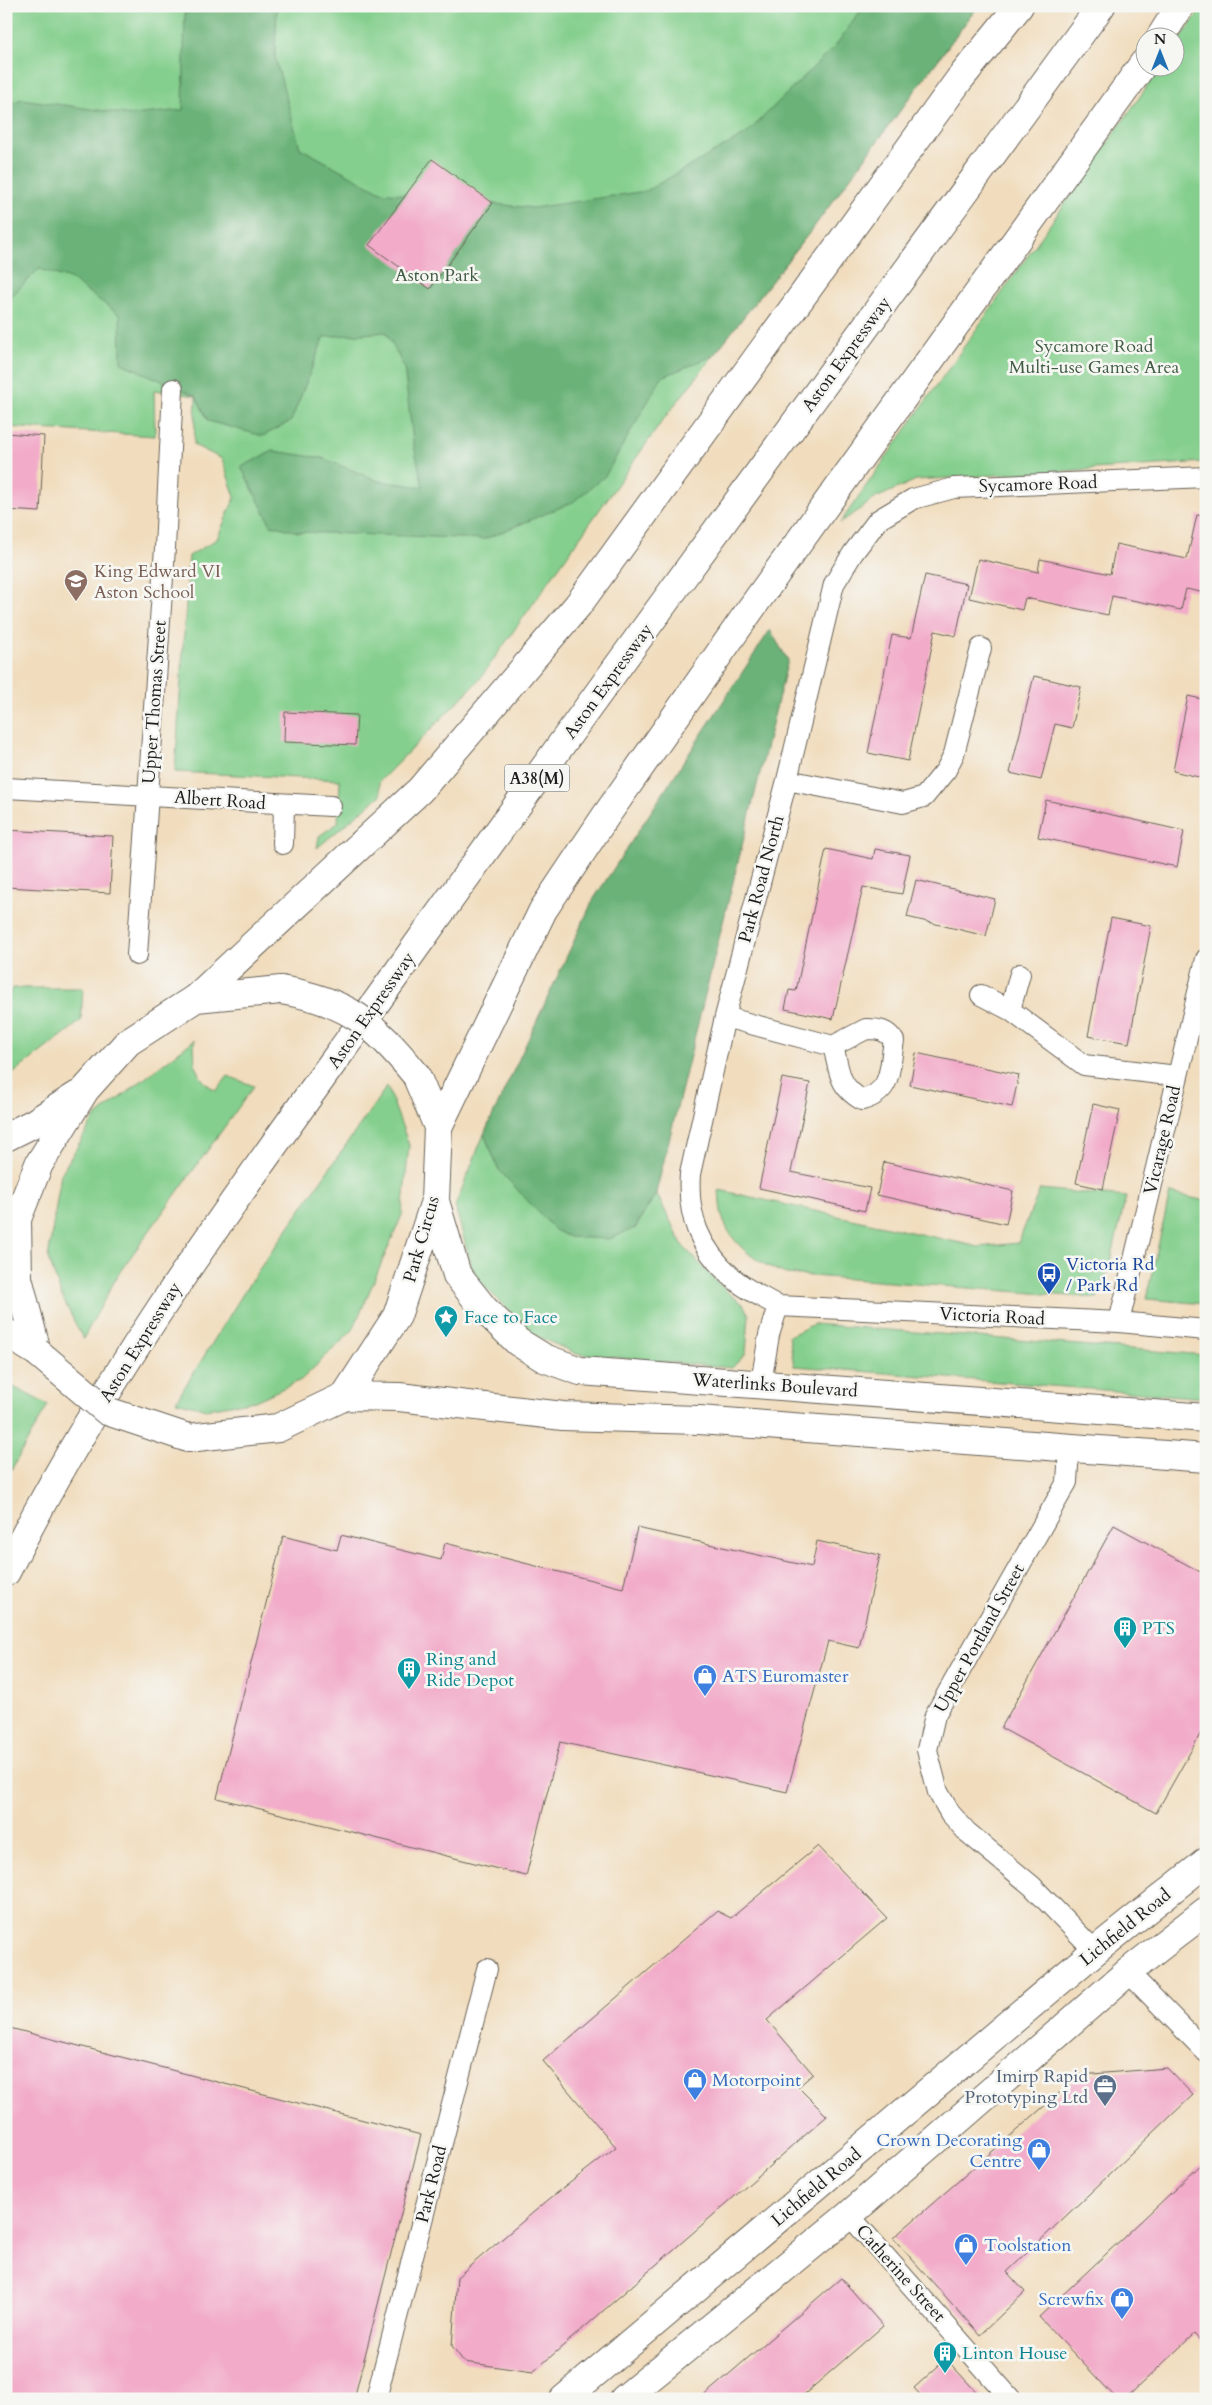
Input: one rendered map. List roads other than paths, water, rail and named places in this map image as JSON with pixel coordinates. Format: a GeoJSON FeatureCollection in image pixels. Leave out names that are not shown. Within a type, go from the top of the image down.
{"type":"FeatureCollection","features":[{"type":"Feature","properties":{"kind":"main road"},"geometry":{"type":"LineString","coordinates":[[196,998],[420,790],[578,605],[960,80],[1019,6]]}},
{"type":"Feature","properties":{"kind":"main road","name":"Aston Expressway"},"geometry":{"type":"LineString","coordinates":[[6,1572],[42,1500],[168,1294],[496,836],[1101,6]]}},
{"type":"Feature","properties":{"kind":"main road"},"geometry":{"type":"LineString","coordinates":[[1166,28],[1180,6]]}},
{"type":"Feature","properties":{"kind":"main road"},"geometry":{"type":"LineString","coordinates":[[438,1127],[543,910],[605,817],[750,610],[1134,77]]}},
{"type":"Feature","properties":{"kind":"main road","name":"Park Circus"},"geometry":{"type":"LineString","coordinates":[[37,1352],[18,1278],[17,1218],[39,1164],[85,1090],[128,1042],[196,998],[281,990],[308,994],[333,1002],[354,1013],[396,1051],[416,1075],[438,1127],[435,1201],[397,1316],[345,1396]]}},
{"type":"Feature","properties":{"kind":"main road"},"geometry":{"type":"LineString","coordinates":[[6,1138],[34,1123],[85,1090]]}},
{"type":"Feature","properties":{"kind":"main road","name":"Waterlinks Boulevard"},"geometry":{"type":"LineString","coordinates":[[435,1201],[457,1276],[484,1309],[518,1342],[544,1358],[580,1371],[1206,1418]]}},
{"type":"Feature","properties":{"kind":"main road"},"geometry":{"type":"LineString","coordinates":[[6,1333],[37,1352],[107,1411],[188,1438],[278,1428],[345,1396],[399,1397],[563,1416],[699,1420],[1206,1458]]}},
{"type":"Feature","properties":{"kind":"main road","name":"Lichfield Road"},"geometry":{"type":"LineString","coordinates":[[564,2399],[1095,1951],[1206,1862]]}},
{"type":"Feature","properties":{"kind":"main road"},"geometry":{"type":"LineString","coordinates":[[624,2399],[849,2215],[1128,1972],[1206,1911]]}},
{"type":"Feature","properties":{"kind":"street","name":"Upper Thomas Street"},"geometry":{"type":"LineString","coordinates":[[136,955],[165,548],[173,389]]}},
{"type":"Feature","properties":{"kind":"street","name":"Sycamore Road"},"geometry":{"type":"LineString","coordinates":[[878,520],[913,499],[954,488],[1206,477]]}},
{"type":"Feature","properties":{"kind":"street","name":"Park Road North"},"geometry":{"type":"LineString","coordinates":[[706,1248],[695,1226],[688,1199],[690,1174],[725,1017],[787,780],[834,584],[878,520]]}},
{"type":"Feature","properties":{"kind":"street"},"geometry":{"type":"LineString","coordinates":[[787,780],[903,803],[924,797],[946,770],[954,754],[981,648]]}},
{"type":"Feature","properties":{"kind":"street","name":"Albert Road"},"geometry":{"type":"LineString","coordinates":[[6,788],[284,805],[331,806]]}},
{"type":"Feature","properties":{"kind":"street","name":"Albert Road"},"geometry":{"type":"LineString","coordinates":[[283,844],[284,805]]}},
{"type":"Feature","properties":{"kind":"street","name":"Vicarage Road"},"geometry":{"type":"LineString","coordinates":[[1119,1322],[1177,1076],[1201,999],[1206,959]]}},
{"type":"Feature","properties":{"kind":"street"},"geometry":{"type":"LineString","coordinates":[[1010,1010],[1020,974]]}},
{"type":"Feature","properties":{"kind":"street"},"geometry":{"type":"LineString","coordinates":[[980,994],[1010,1010],[1084,1065],[1177,1076]]}},
{"type":"Feature","properties":{"kind":"street"},"geometry":{"type":"LineString","coordinates":[[725,1017],[833,1046]]}},
{"type":"Feature","properties":{"kind":"street","name":"Victoria Road"},"geometry":{"type":"LineString","coordinates":[[706,1248],[732,1278],[778,1306],[1119,1322],[1206,1330]]}},
{"type":"Feature","properties":{"kind":"street"},"geometry":{"type":"LineString","coordinates":[[761,1384],[768,1335],[778,1306]]}},
{"type":"Feature","properties":{"kind":"street","name":"Upper Portland Street"},"geometry":{"type":"LineString","coordinates":[[1069,1449],[1066,1482],[935,1715],[927,1750],[938,1792],[950,1813],[967,1832],[1032,1886],[1095,1951]]}},
{"type":"Feature","properties":{"kind":"street","name":"Park Road"},"geometry":{"type":"LineString","coordinates":[[376,2399],[486,1969]]}},
{"type":"Feature","properties":{"kind":"street"},"geometry":{"type":"LineString","coordinates":[[1128,1972],[1203,2044]]}},
{"type":"Feature","properties":{"kind":"street","name":"Catherine Street"},"geometry":{"type":"LineString","coordinates":[[849,2215],[1011,2399]]}},
{"type":"Feature","properties":{"kind":"place","name":"King Edward VI Aston School"},"geometry":{"type":"Point","coordinates":[76,602]}},
{"type":"Feature","properties":{"kind":"place","name":"Victoria Rd / Park Rd"},"geometry":{"type":"Point","coordinates":[1049,1295]}},
{"type":"Feature","properties":{"kind":"place","name":"Face to Face"},"geometry":{"type":"Point","coordinates":[446,1338]}},
{"type":"Feature","properties":{"kind":"place","name":"PTS"},"geometry":{"type":"Point","coordinates":[1125,1649]}},
{"type":"Feature","properties":{"kind":"place","name":"Ring and Ride Depot"},"geometry":{"type":"Point","coordinates":[409,1690]}},
{"type":"Feature","properties":{"kind":"place","name":"ATS Euromaster"},"geometry":{"type":"Point","coordinates":[705,1697]}},
{"type":"Feature","properties":{"kind":"place","name":"Motorpoint"},"geometry":{"type":"Point","coordinates":[695,2101]}},
{"type":"Feature","properties":{"kind":"place","name":"Imirp Rapid Prototyping Ltd"},"geometry":{"type":"Point","coordinates":[1105,2107]}},
{"type":"Feature","properties":{"kind":"place","name":"Crown Decorating Centre"},"geometry":{"type":"Point","coordinates":[1039,2171]}},
{"type":"Feature","properties":{"kind":"place","name":"Toolstation"},"geometry":{"type":"Point","coordinates":[966,2266]}},
{"type":"Feature","properties":{"kind":"place","name":"Screwfix"},"geometry":{"type":"Point","coordinates":[1122,2320]}},
{"type":"Feature","properties":{"kind":"place","name":"Linton House"},"geometry":{"type":"Point","coordinates":[945,2374]}},
{"type":"Feature","properties":{"kind":"park label","name":"Aston Park"},"geometry":{"type":"Point","coordinates":[437,275]}},
{"type":"Feature","properties":{"kind":"park label","name":"Sycamore Road Multi-use Games Area"},"geometry":{"type":"Point","coordinates":[1094,356]}}]}
